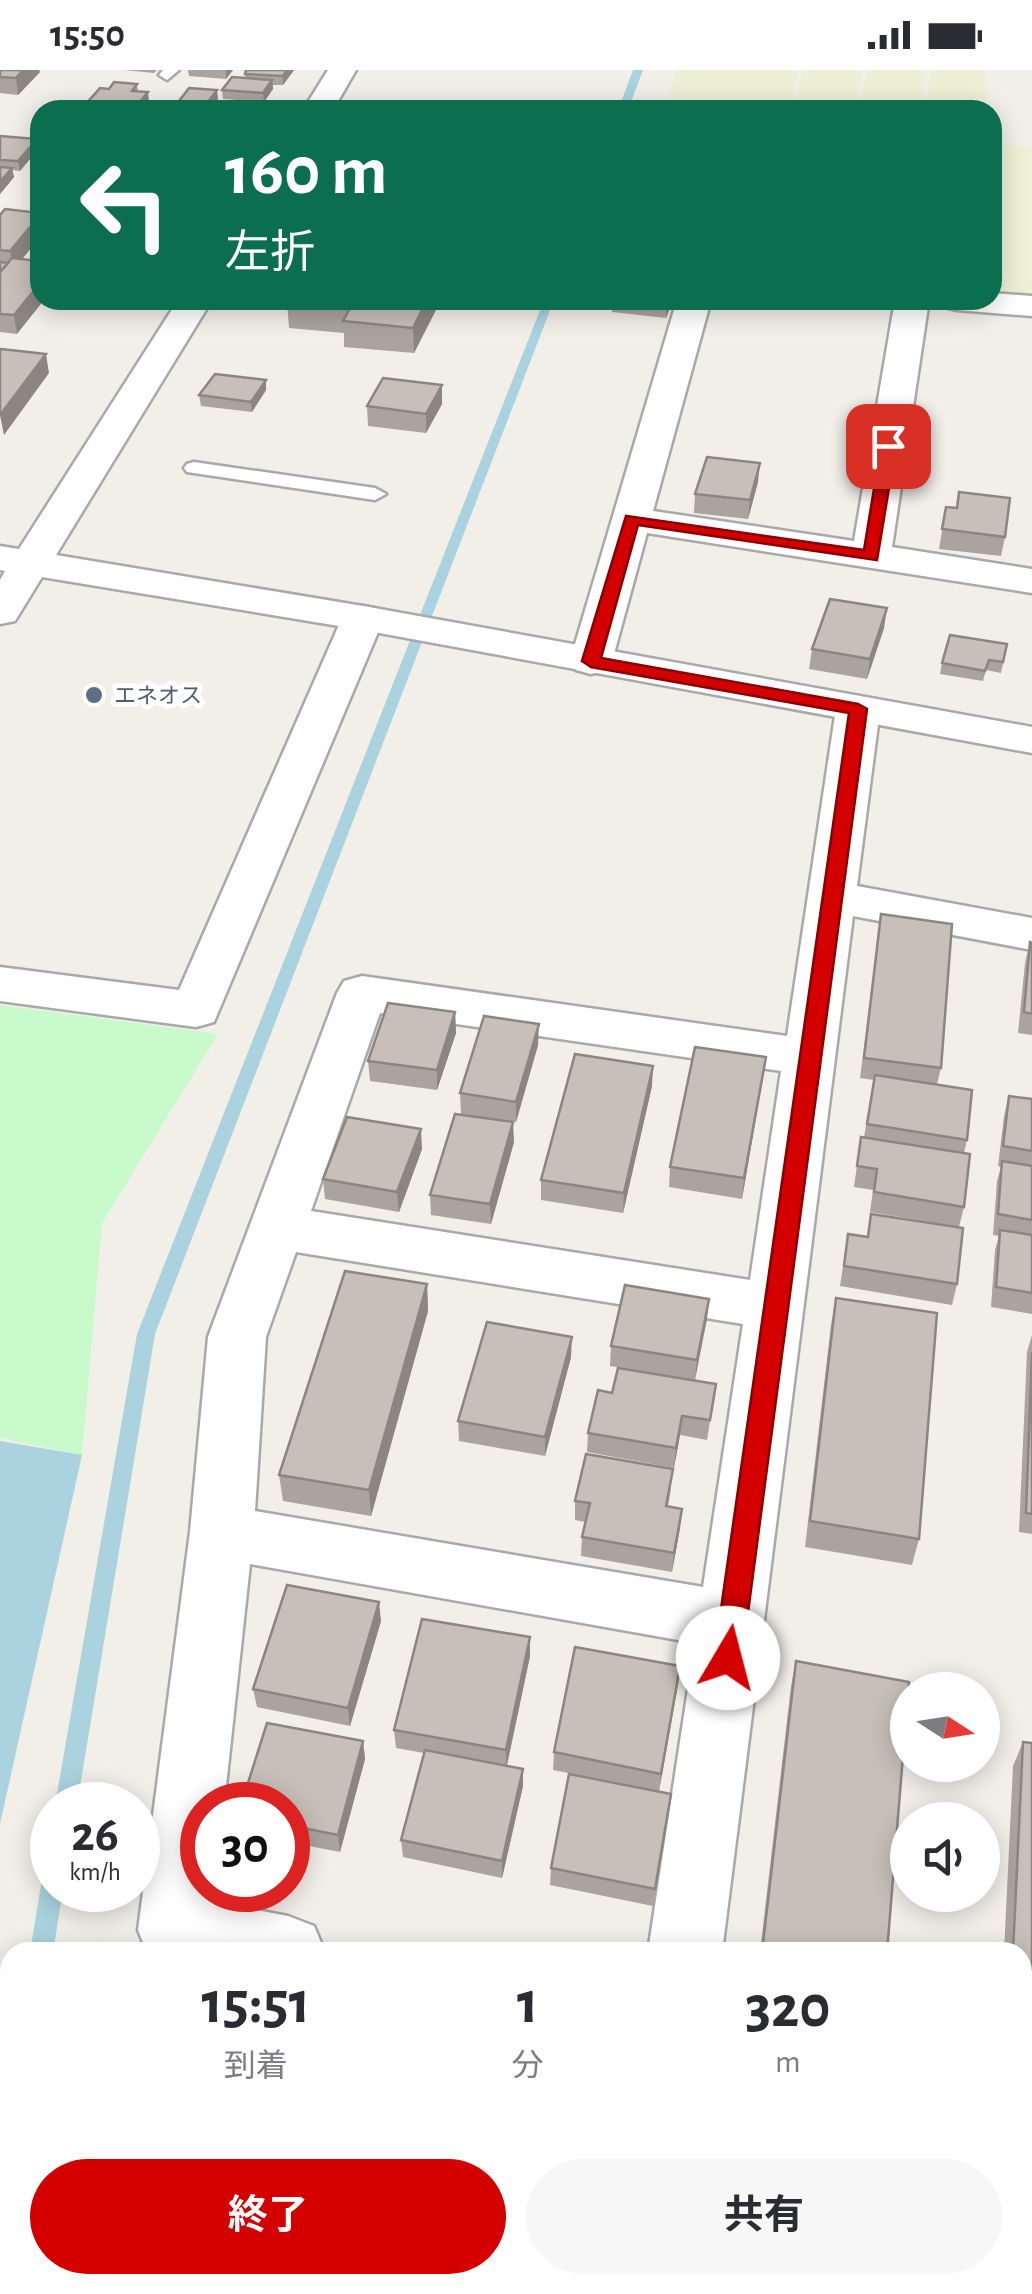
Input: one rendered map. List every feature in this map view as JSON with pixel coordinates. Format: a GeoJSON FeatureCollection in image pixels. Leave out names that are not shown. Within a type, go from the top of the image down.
{"type":"FeatureCollection","features":[{"type":"Feature","properties":{"kind":"street"},"geometry":{"type":"LineString","coordinates":[[324,100],[342,70]]}},
{"type":"Feature","properties":{"kind":"street"},"geometry":{"type":"LineString","coordinates":[[1002,304],[1032,306]]}},
{"type":"Feature","properties":{"kind":"street"},"geometry":{"type":"LineString","coordinates":[[0,612],[15,560],[189,310]]}},
{"type":"Feature","properties":{"kind":"street"},"geometry":{"type":"LineString","coordinates":[[591,661],[691,310]]}},
{"type":"Feature","properties":{"kind":"street"},"geometry":{"type":"LineString","coordinates":[[871,556],[910,310]]}},
{"type":"Feature","properties":{"kind":"street"},"geometry":{"type":"LineString","coordinates":[[631,519],[1032,581]]}},
{"type":"Feature","properties":{"kind":"street"},"geometry":{"type":"LineString","coordinates":[[15,560],[378,621],[1032,740]]}},
{"type":"Feature","properties":{"kind":"street"},"geometry":{"type":"LineString","coordinates":[[0,984],[196,1010],[378,621]]}},
{"type":"Feature","properties":{"kind":"street"},"geometry":{"type":"LineString","coordinates":[[687,1942],[858,709]]}},
{"type":"Feature","properties":{"kind":"street"},"geometry":{"type":"LineString","coordinates":[[834,897],[1032,934]]}},
{"type":"Feature","properties":{"kind":"street"},"geometry":{"type":"LineString","coordinates":[[236,1942],[174,1930],[222,1532],[237,1337],[362,993],[808,1057]]}},
{"type":"Feature","properties":{"kind":"street"},"geometry":{"type":"LineString","coordinates":[[276,1227],[776,1307]]}},
{"type":"Feature","properties":{"kind":"street"},"geometry":{"type":"LineString","coordinates":[[222,1532],[733,1621]]}},
{"type":"Feature","properties":{"kind":"lane"},"geometry":{"type":"LineString","coordinates":[[194,468],[375,494]]}},
{"type":"Feature","properties":{"kind":"green space"},"geometry":{"type":"Polygon","coordinates":[[[677,70],[798,70],[791,100],[667,100],[677,70]]]}},
{"type":"Feature","properties":{"kind":"green space"},"geometry":{"type":"Polygon","coordinates":[[[803,70],[862,70],[856,100],[796,100],[803,70]]]}},
{"type":"Feature","properties":{"kind":"green space"},"geometry":{"type":"Polygon","coordinates":[[[867,70],[925,70],[921,100],[861,100],[867,70]]]}},
{"type":"Feature","properties":{"kind":"green space"},"geometry":{"type":"Polygon","coordinates":[[[931,70],[987,70],[985,100],[927,100],[931,70]]]}},
{"type":"Feature","properties":{"kind":"green space"},"geometry":{"type":"Polygon","coordinates":[[[1002,145],[1032,147],[1032,294],[1002,292],[1002,145]]]}},
{"type":"Feature","properties":{"kind":"green space"},"geometry":{"type":"Polygon","coordinates":[[[0,1005],[218,1034],[102,1223],[82,1455],[0,1438],[0,1005]]]}},
{"type":"Feature","properties":{"kind":"water"},"geometry":{"type":"Polygon","coordinates":[[[0,1441],[82,1455],[0,1824],[0,1441]]]}},
{"type":"Feature","properties":{"kind":"building"},"geometry":{"type":"Polygon","coordinates":[[[0,70],[23,70],[16,78],[0,77],[0,70]]]}},
{"type":"Feature","properties":{"kind":"building"},"geometry":{"type":"Polygon","coordinates":[[[246,70],[287,70],[283,76],[245,74],[246,70]]]}},
{"type":"Feature","properties":{"kind":"building"},"geometry":{"type":"Polygon","coordinates":[[[232,77],[272,80],[263,93],[222,90],[232,77]]]}},
{"type":"Feature","properties":{"kind":"building"},"geometry":{"type":"Polygon","coordinates":[[[114,82],[137,84],[132,91],[148,92],[141,100],[89,100],[100,88],[109,89],[114,82]]]}},
{"type":"Feature","properties":{"kind":"building"},"geometry":{"type":"Polygon","coordinates":[[[189,88],[217,90],[210,100],[180,100],[189,88]]]}},
{"type":"Feature","properties":{"kind":"building"},"geometry":{"type":"Polygon","coordinates":[[[0,136],[30,138],[30,147],[18,161],[0,160],[0,136]]]}},
{"type":"Feature","properties":{"kind":"building"},"geometry":{"type":"Polygon","coordinates":[[[0,167],[12,168],[0,182],[0,167]]]}},
{"type":"Feature","properties":{"kind":"building"},"geometry":{"type":"Polygon","coordinates":[[[5,209],[30,212],[30,227],[10,251],[0,250],[0,215],[5,209]]]}},
{"type":"Feature","properties":{"kind":"building"},"geometry":{"type":"Polygon","coordinates":[[[12,258],[30,260],[30,295],[14,315],[0,314],[0,272],[12,258]]]}},
{"type":"Feature","properties":{"kind":"building"},"geometry":{"type":"Polygon","coordinates":[[[349,310],[422,310],[413,328],[343,321],[349,310]]]}},
{"type":"Feature","properties":{"kind":"building"},"geometry":{"type":"Polygon","coordinates":[[[0,350],[46,354],[0,415],[0,350]]]}},
{"type":"Feature","properties":{"kind":"building"},"geometry":{"type":"Polygon","coordinates":[[[215,374],[266,380],[251,402],[199,395],[215,374]]]}},
{"type":"Feature","properties":{"kind":"building"},"geometry":{"type":"Polygon","coordinates":[[[383,378],[442,385],[426,414],[367,406],[383,378]]]}},
{"type":"Feature","properties":{"kind":"building"},"geometry":{"type":"Polygon","coordinates":[[[707,457],[760,463],[750,500],[695,494],[707,457]]]}},
{"type":"Feature","properties":{"kind":"building"},"geometry":{"type":"Polygon","coordinates":[[[959,492],[1010,498],[1005,537],[942,529],[946,507],[957,508],[959,492]]]}},
{"type":"Feature","properties":{"kind":"building"},"geometry":{"type":"Polygon","coordinates":[[[830,599],[887,608],[870,659],[812,649],[830,599]]]}},
{"type":"Feature","properties":{"kind":"building"},"geometry":{"type":"Polygon","coordinates":[[[950,635],[1007,644],[1003,662],[989,660],[985,671],[942,663],[950,635]]]}},
{"type":"Feature","properties":{"kind":"building"},"geometry":{"type":"Polygon","coordinates":[[[881,914],[952,924],[941,1068],[864,1058],[881,914]]]}},
{"type":"Feature","properties":{"kind":"building"},"geometry":{"type":"Polygon","coordinates":[[[1032,943],[1032,1014],[1024,1012],[1032,943]]]}},
{"type":"Feature","properties":{"kind":"building"},"geometry":{"type":"Polygon","coordinates":[[[388,1003],[455,1012],[437,1070],[368,1061],[388,1003]]]}},
{"type":"Feature","properties":{"kind":"building"},"geometry":{"type":"Polygon","coordinates":[[[484,1016],[539,1024],[516,1102],[460,1093],[484,1016]]]}},
{"type":"Feature","properties":{"kind":"building"},"geometry":{"type":"Polygon","coordinates":[[[695,1047],[766,1057],[744,1178],[670,1167],[695,1047]]]}},
{"type":"Feature","properties":{"kind":"building"},"geometry":{"type":"Polygon","coordinates":[[[575,1054],[653,1066],[624,1193],[541,1180],[575,1054]]]}},
{"type":"Feature","properties":{"kind":"building"},"geometry":{"type":"Polygon","coordinates":[[[875,1075],[972,1090],[967,1140],[867,1124],[875,1075]]]}},
{"type":"Feature","properties":{"kind":"building"},"geometry":{"type":"Polygon","coordinates":[[[1009,1096],[1032,1099],[1032,1151],[1003,1146],[1009,1096]]]}},
{"type":"Feature","properties":{"kind":"building"},"geometry":{"type":"Polygon","coordinates":[[[455,1114],[513,1122],[490,1204],[430,1195],[455,1114]]]}},
{"type":"Feature","properties":{"kind":"building"},"geometry":{"type":"Polygon","coordinates":[[[347,1117],[421,1129],[397,1192],[323,1179],[347,1117]]]}},
{"type":"Feature","properties":{"kind":"building"},"geometry":{"type":"Polygon","coordinates":[[[861,1137],[970,1154],[964,1207],[874,1192],[877,1169],[857,1166],[861,1137]]]}},
{"type":"Feature","properties":{"kind":"building"},"geometry":{"type":"Polygon","coordinates":[[[1002,1161],[1032,1166],[1032,1220],[998,1214],[1002,1161]]]}},
{"type":"Feature","properties":{"kind":"building"},"geometry":{"type":"Polygon","coordinates":[[[871,1214],[963,1228],[957,1284],[844,1266],[848,1234],[868,1237],[871,1214]]]}},
{"type":"Feature","properties":{"kind":"building"},"geometry":{"type":"Polygon","coordinates":[[[1000,1230],[1032,1235],[1032,1293],[996,1287],[1000,1230]]]}},
{"type":"Feature","properties":{"kind":"building"},"geometry":{"type":"Polygon","coordinates":[[[345,1271],[427,1284],[369,1490],[279,1475],[345,1271]]]}},
{"type":"Feature","properties":{"kind":"building"},"geometry":{"type":"Polygon","coordinates":[[[625,1285],[709,1299],[697,1360],[611,1346],[625,1285]]]}},
{"type":"Feature","properties":{"kind":"building"},"geometry":{"type":"Polygon","coordinates":[[[836,1298],[937,1313],[919,1539],[810,1521],[836,1298]]]}},
{"type":"Feature","properties":{"kind":"building"},"geometry":{"type":"Polygon","coordinates":[[[487,1322],[572,1337],[545,1437],[458,1421],[487,1322]]]}},
{"type":"Feature","properties":{"kind":"building"},"geometry":{"type":"Polygon","coordinates":[[[1032,1352],[1032,1514],[1026,1513],[1032,1352]]]}},
{"type":"Feature","properties":{"kind":"building"},"geometry":{"type":"Polygon","coordinates":[[[618,1368],[716,1384],[710,1420],[682,1416],[676,1448],[588,1433],[598,1390],[612,1393],[618,1368]]]}},
{"type":"Feature","properties":{"kind":"building"},"geometry":{"type":"Polygon","coordinates":[[[586,1454],[673,1469],[666,1506],[682,1509],[674,1553],[582,1537],[590,1503],[575,1501],[586,1454]]]}},
{"type":"Feature","properties":{"kind":"building"},"geometry":{"type":"Polygon","coordinates":[[[287,1585],[379,1602],[348,1708],[253,1689],[287,1585]]]}},
{"type":"Feature","properties":{"kind":"building"},"geometry":{"type":"Polygon","coordinates":[[[422,1619],[530,1637],[506,1750],[394,1730],[422,1619]]]}},
{"type":"Feature","properties":{"kind":"building"},"geometry":{"type":"Polygon","coordinates":[[[575,1647],[680,1666],[661,1774],[554,1752],[575,1647]]]}},
{"type":"Feature","properties":{"kind":"building"},"geometry":{"type":"Polygon","coordinates":[[[796,1661],[890,1678],[890,1782],[901,1782],[899,1802],[890,1802],[888,1942],[763,1942],[796,1661]]]}},
{"type":"Feature","properties":{"kind":"building"},"geometry":{"type":"Polygon","coordinates":[[[267,1723],[363,1741],[338,1835],[310,1829],[310,1782],[248,1782],[267,1723]]]}},
{"type":"Feature","properties":{"kind":"building"},"geometry":{"type":"Polygon","coordinates":[[[1023,1742],[1032,1743],[1032,1942],[1013,1942],[1023,1742]]]}},
{"type":"Feature","properties":{"kind":"building"},"geometry":{"type":"Polygon","coordinates":[[[425,1750],[523,1769],[502,1861],[401,1840],[425,1750]]]}},
{"type":"Feature","properties":{"kind":"building"},"geometry":{"type":"Polygon","coordinates":[[[569,1774],[671,1794],[655,1889],[551,1868],[569,1774]]]}},
{"type":"Feature","properties":{"kind":"waterway"},"geometry":{"type":"LineString","coordinates":[[627,100],[638,70]]}},
{"type":"Feature","properties":{"kind":"waterway"},"geometry":{"type":"LineString","coordinates":[[70,1782],[146,1334],[545,310]]}},
{"type":"Feature","properties":{"kind":"waterway"},"geometry":{"type":"LineString","coordinates":[[43,1942],[48,1912]]}},
{"type":"Feature","properties":{"kind":"place","name":"エネオス"},"geometry":{"type":"Point","coordinates":[94,695]}},
{"type":"Feature","properties":{"kind":"route"},"geometry":{"type":"LineString","coordinates":[[728,1658],[858,709],[591,661],[631,519],[871,556],[888,446]]}}]}
